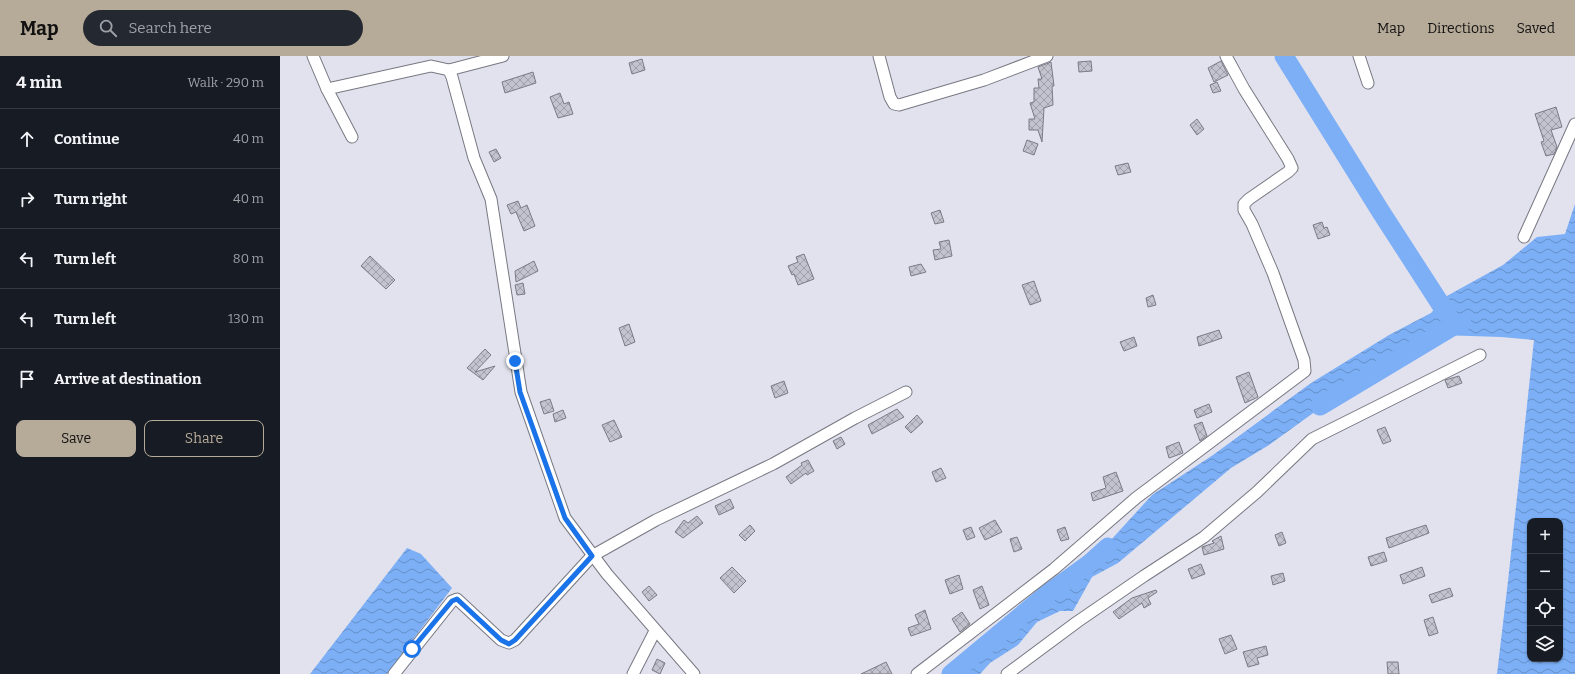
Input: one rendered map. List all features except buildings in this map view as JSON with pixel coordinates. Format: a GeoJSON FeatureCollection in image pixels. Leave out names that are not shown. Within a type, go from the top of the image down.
{"type":"FeatureCollection","features":[{"type":"Feature","properties":{"kind":"street"},"geometry":{"type":"LineString","coordinates":[[313,56],[327,90],[352,137]]}},
{"type":"Feature","properties":{"kind":"street"},"geometry":{"type":"LineString","coordinates":[[327,90],[431,66],[449,70],[504,56]]}},
{"type":"Feature","properties":{"kind":"street"},"geometry":{"type":"LineString","coordinates":[[879,56],[890,97],[894,104],[899,105],[984,80],[1047,56]]}},
{"type":"Feature","properties":{"kind":"street"},"geometry":{"type":"LineString","coordinates":[[917,674],[1054,569],[1136,498],[1305,371],[1304,360],[1274,273],[1252,224],[1244,210],[1244,204],[1248,199],[1292,168],[1288,159],[1244,89],[1226,56]]}},
{"type":"Feature","properties":{"kind":"street"},"geometry":{"type":"LineString","coordinates":[[1359,56],[1368,83]]}},
{"type":"Feature","properties":{"kind":"street"},"geometry":{"type":"LineString","coordinates":[[449,70],[474,158],[491,199],[520,392],[565,518],[592,556],[655,631],[694,674]]}},
{"type":"Feature","properties":{"kind":"street"},"geometry":{"type":"LineString","coordinates":[[1524,237],[1575,124]]}},
{"type":"Feature","properties":{"kind":"street"},"geometry":{"type":"LineString","coordinates":[[1007,674],[1077,622],[1204,538],[1257,492],[1312,439],[1480,355]]}},
{"type":"Feature","properties":{"kind":"street"},"geometry":{"type":"LineString","coordinates":[[394,674],[452,601],[457,599],[501,640],[509,644],[515,640],[592,556],[656,520],[773,464],[855,418],[906,392]]}},
{"type":"Feature","properties":{"kind":"street"},"geometry":{"type":"LineString","coordinates":[[633,674],[655,631]]}},
{"type":"Feature","properties":{"kind":"water"},"geometry":{"type":"Polygon","coordinates":[[[1575,204],[1575,674],[1497,674],[1534,340],[1501,337],[1440,335],[1412,348],[1383,369],[1341,393],[1269,445],[1231,468],[1118,563],[1092,577],[1073,611],[1060,611],[1037,622],[1018,645],[990,663],[980,674],[941,674],[976,653],[1046,595],[1089,564],[1152,495],[1213,455],[1311,383],[1389,335],[1431,313],[1445,297],[1503,265],[1537,237],[1565,234],[1575,204]]]}},
{"type":"Feature","properties":{"kind":"water"},"geometry":{"type":"Polygon","coordinates":[[[407,548],[421,554],[452,588],[387,674],[310,674],[407,548]]]}},
{"type":"Feature","properties":{"kind":"waterway"},"geometry":{"type":"LineString","coordinates":[[1284,56],[1381,212],[1454,325]]}},
{"type":"Feature","properties":{"kind":"waterway"},"geometry":{"type":"LineString","coordinates":[[1320,406],[1455,325],[1462,323]]}},
{"type":"Feature","properties":{"kind":"waterway"},"geometry":{"type":"LineString","coordinates":[[951,674],[1046,595],[1089,564],[1108,547]]}},
{"type":"Feature","properties":{"kind":"route"},"geometry":{"type":"LineString","coordinates":[[412,649],[452,601],[457,599],[501,640],[509,644],[515,640],[592,556],[565,518],[520,392],[515,361]]}}]}
